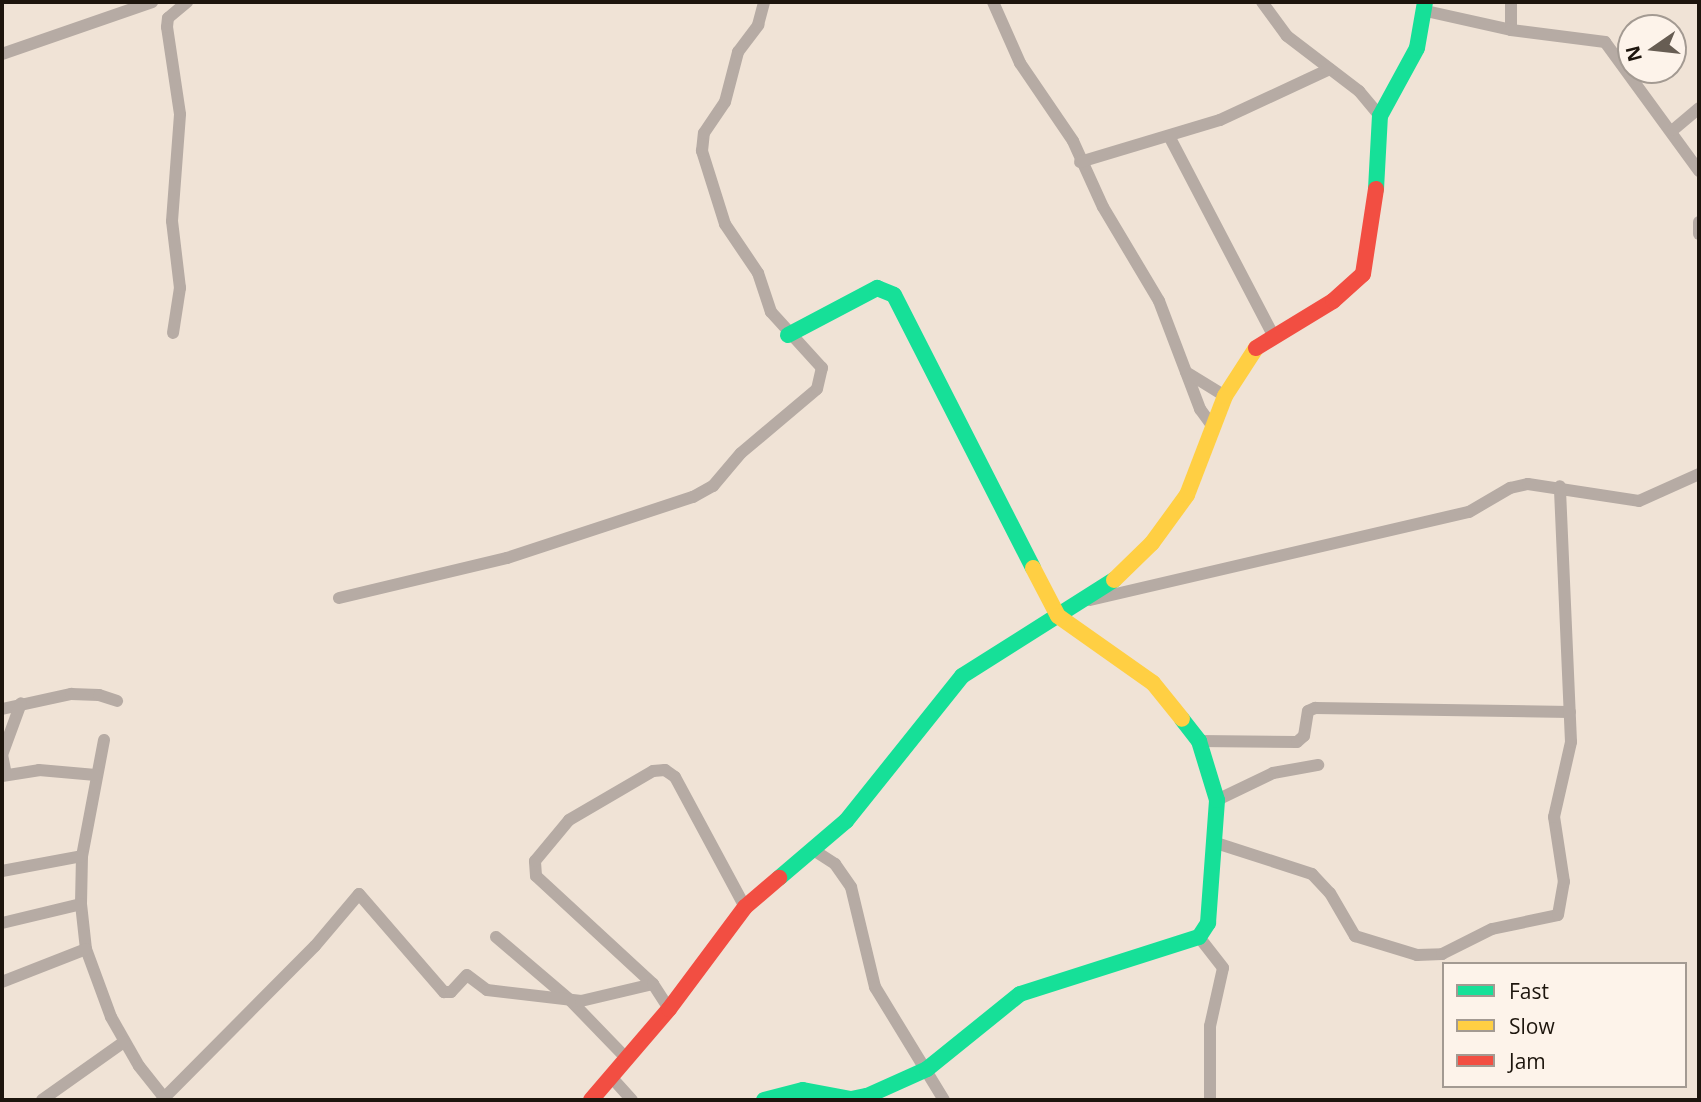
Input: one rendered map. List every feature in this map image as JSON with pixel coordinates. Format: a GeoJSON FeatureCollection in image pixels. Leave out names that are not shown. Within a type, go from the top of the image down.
{"type":"FeatureCollection","features":[{"type":"Feature","properties":{"kind":"street"},"geometry":{"type":"LineString","coordinates":[[2,54],[152,2],[168,18],[180,114],[172,221],[180,288],[173,333]]}},
{"type":"Feature","properties":{"kind":"street"},"geometry":{"type":"LineString","coordinates":[[168,18],[187,2]]}},
{"type":"Feature","properties":{"kind":"street"},"geometry":{"type":"LineString","coordinates":[[339,598],[507,558],[671,506],[713,486],[741,453],[817,389],[822,368],[788,335],[771,312],[758,273],[725,224],[702,142],[725,102],[738,52],[758,25],[764,2]]}},
{"type":"Feature","properties":{"kind":"street"},"geometry":{"type":"LineString","coordinates":[[993,2],[1020,63],[1073,141],[1080,162],[1159,300],[1200,409],[1213,427]]}},
{"type":"Feature","properties":{"kind":"street"},"geometry":{"type":"LineString","coordinates":[[1262,2],[1287,36],[1359,91],[1380,116]]}},
{"type":"Feature","properties":{"kind":"street"},"geometry":{"type":"LineString","coordinates":[[1511,2],[1511,30]]}},
{"type":"Feature","properties":{"kind":"street"},"geometry":{"type":"LineString","coordinates":[[591,1100],[612,1079],[669,1009],[745,907],[815,851],[870,796],[961,677],[1083,602],[1124,572],[1152,543],[1187,495],[1225,396],[1251,351],[1352,288],[1369,263],[1380,116],[1417,48],[1426,6],[1511,30],[1605,42],[1673,130],[1699,171]]}},
{"type":"Feature","properties":{"kind":"street"},"geometry":{"type":"LineString","coordinates":[[1080,162],[1220,120],[1330,69]]}},
{"type":"Feature","properties":{"kind":"street"},"geometry":{"type":"LineString","coordinates":[[1673,130],[1699,108]]}},
{"type":"Feature","properties":{"kind":"street"},"geometry":{"type":"LineString","coordinates":[[1169,136],[1273,335]]}},
{"type":"Feature","properties":{"kind":"street"},"geometry":{"type":"LineString","coordinates":[[1699,222],[1699,234]]}},
{"type":"Feature","properties":{"kind":"street"},"geometry":{"type":"LineString","coordinates":[[764,1100],[803,1090],[851,1098],[867,1096],[927,1069],[1020,994],[1199,937],[1208,923],[1217,800],[1199,741],[1153,683],[1058,616],[891,292],[877,288],[857,296],[788,335]]}},
{"type":"Feature","properties":{"kind":"street"},"geometry":{"type":"LineString","coordinates":[[1186,372],[1225,396]]}},
{"type":"Feature","properties":{"kind":"street"},"geometry":{"type":"LineString","coordinates":[[1083,602],[1469,512],[1510,488],[1560,486],[1639,501],[1699,474]]}},
{"type":"Feature","properties":{"kind":"street"},"geometry":{"type":"LineString","coordinates":[[1213,842],[1312,874],[1330,893],[1355,936],[1417,955],[1442,954],[1492,929],[1558,915],[1564,894],[1554,817],[1567,771],[1570,712],[1560,486]]}},
{"type":"Feature","properties":{"kind":"street"},"geometry":{"type":"LineString","coordinates":[[2,709],[71,694],[99,695],[117,701]]}},
{"type":"Feature","properties":{"kind":"street"},"geometry":{"type":"LineString","coordinates":[[22,703],[3,751],[4,776],[39,770],[96,775]]}},
{"type":"Feature","properties":{"kind":"street"},"geometry":{"type":"LineString","coordinates":[[1199,741],[1297,742],[1304,736],[1307,711],[1315,708],[1570,712]]}},
{"type":"Feature","properties":{"kind":"street"},"geometry":{"type":"LineString","coordinates":[[104,740],[82,856],[81,904],[86,949],[99,991],[124,1042],[164,1099],[315,946],[359,894],[444,992],[451,992],[467,975],[487,990],[570,1000],[591,1000],[653,984]]}},
{"type":"Feature","properties":{"kind":"street"},"geometry":{"type":"LineString","coordinates":[[1217,800],[1273,773],[1318,765]]}},
{"type":"Feature","properties":{"kind":"street"},"geometry":{"type":"LineString","coordinates":[[669,1009],[653,984],[537,876],[535,860],[569,820],[653,771],[665,770],[675,777],[745,907]]}},
{"type":"Feature","properties":{"kind":"street"},"geometry":{"type":"LineString","coordinates":[[815,851],[835,864],[851,887],[875,987],[944,1100]]}},
{"type":"Feature","properties":{"kind":"street"},"geometry":{"type":"LineString","coordinates":[[2,871],[82,856]]}},
{"type":"Feature","properties":{"kind":"street"},"geometry":{"type":"LineString","coordinates":[[2,923],[81,904]]}},
{"type":"Feature","properties":{"kind":"street"},"geometry":{"type":"LineString","coordinates":[[495,937],[570,1000],[628,1060]]}},
{"type":"Feature","properties":{"kind":"street"},"geometry":{"type":"LineString","coordinates":[[1199,937],[1223,968],[1211,1016],[1209,1100]]}},
{"type":"Feature","properties":{"kind":"street"},"geometry":{"type":"LineString","coordinates":[[2,982],[86,949]]}},
{"type":"Feature","properties":{"kind":"street"},"geometry":{"type":"LineString","coordinates":[[42,1100],[124,1042]]}},
{"type":"Feature","properties":{"kind":"street"},"geometry":{"type":"LineString","coordinates":[[612,1079],[632,1100]]}},
{"type":"Feature","properties":{"kind":"traffic: fast"},"geometry":{"type":"LineString","coordinates":[[1376,189],[1380,116],[1417,48],[1425,2]]}},
{"type":"Feature","properties":{"kind":"traffic: fast"},"geometry":{"type":"LineString","coordinates":[[788,335],[877,288],[894,295],[1033,568]]}},
{"type":"Feature","properties":{"kind":"traffic: fast"},"geometry":{"type":"LineString","coordinates":[[779,878],[846,821],[962,676],[1114,580]]}},
{"type":"Feature","properties":{"kind":"traffic: fast"},"geometry":{"type":"LineString","coordinates":[[764,1100],[803,1090],[851,1099],[867,1096],[927,1069],[1020,994],[1199,937],[1208,923],[1217,800],[1199,741],[1182,719]]}},
{"type":"Feature","properties":{"kind":"traffic: slow"},"geometry":{"type":"LineString","coordinates":[[1114,580],[1152,543],[1187,495],[1225,396],[1256,348]]}},
{"type":"Feature","properties":{"kind":"traffic: slow"},"geometry":{"type":"LineString","coordinates":[[1033,568],[1058,616],[1153,683],[1182,719]]}},
{"type":"Feature","properties":{"kind":"traffic: jam"},"geometry":{"type":"LineString","coordinates":[[1256,348],[1333,301],[1363,274],[1376,189]]}},
{"type":"Feature","properties":{"kind":"traffic: jam"},"geometry":{"type":"LineString","coordinates":[[591,1100],[669,1009],[745,907],[779,878]]}}]}
